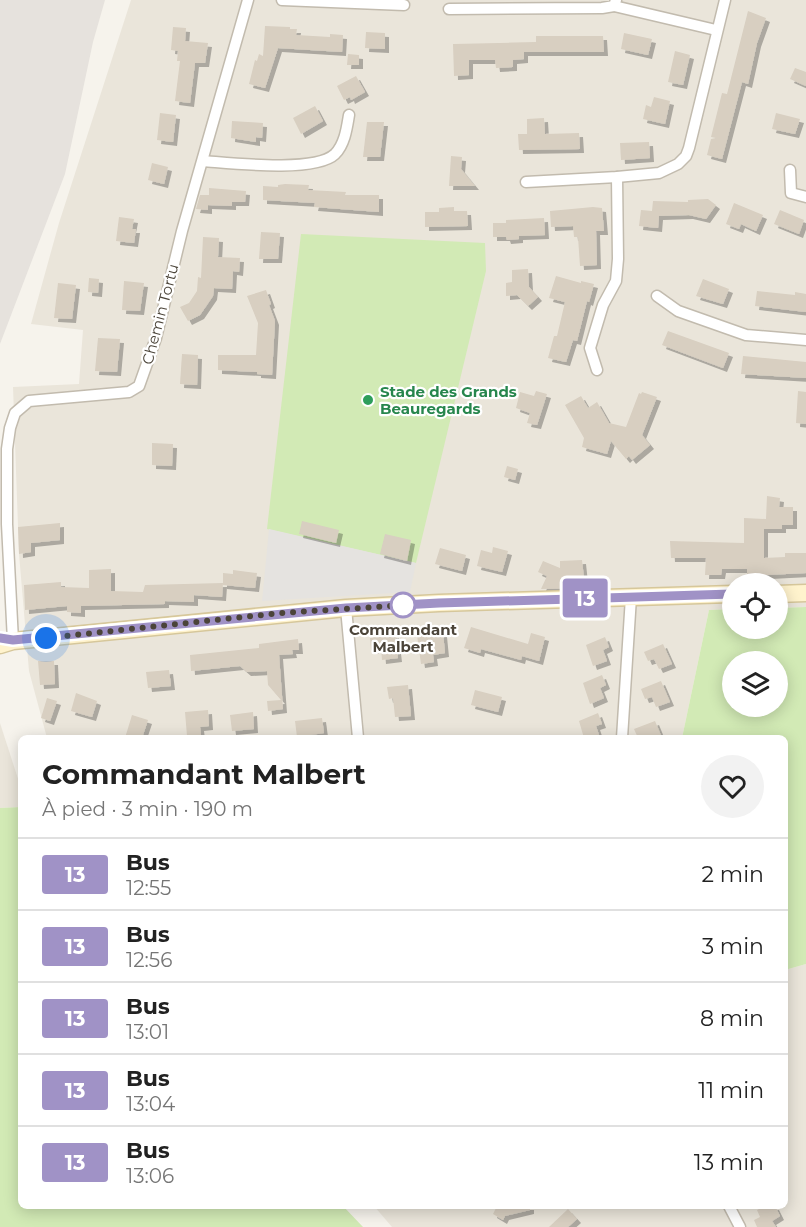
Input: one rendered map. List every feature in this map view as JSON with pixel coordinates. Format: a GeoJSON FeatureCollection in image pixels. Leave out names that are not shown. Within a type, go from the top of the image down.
{"type":"FeatureCollection","features":[{"type":"Feature","properties":{"kind":"main road"},"geometry":{"type":"LineString","coordinates":[[788,594],[806,593]]}},
{"type":"Feature","properties":{"kind":"main road"},"geometry":{"type":"LineString","coordinates":[[4,641],[346,608],[722,594]]}},
{"type":"Feature","properties":{"kind":"street","name":"Chemin Tortu"},"geometry":{"type":"LineString","coordinates":[[4,641],[7,449],[15,413],[29,401],[129,392],[139,386],[156,338],[182,231],[248,0]]}},
{"type":"Feature","properties":{"kind":"street"},"geometry":{"type":"LineString","coordinates":[[282,0],[404,5]]}},
{"type":"Feature","properties":{"kind":"street"},"geometry":{"type":"LineString","coordinates":[[526,182],[617,177],[659,172],[678,164],[686,156],[725,0]]}},
{"type":"Feature","properties":{"kind":"street"},"geometry":{"type":"LineString","coordinates":[[449,9],[602,9],[615,3],[716,30]]}},
{"type":"Feature","properties":{"kind":"street"},"geometry":{"type":"LineString","coordinates":[[203,161],[309,165],[335,154],[347,131],[349,115]]}},
{"type":"Feature","properties":{"kind":"street"},"geometry":{"type":"LineString","coordinates":[[790,170],[791,193],[806,197]]}},
{"type":"Feature","properties":{"kind":"street"},"geometry":{"type":"LineString","coordinates":[[597,370],[591,348],[603,305],[616,281],[617,177]]}},
{"type":"Feature","properties":{"kind":"street"},"geometry":{"type":"LineString","coordinates":[[657,296],[678,311],[746,335],[806,340]]}},
{"type":"Feature","properties":{"kind":"street"},"geometry":{"type":"LineString","coordinates":[[622,735],[631,597]]}},
{"type":"Feature","properties":{"kind":"street"},"geometry":{"type":"LineString","coordinates":[[346,608],[358,735]]}},
{"type":"Feature","properties":{"kind":"street"},"geometry":{"type":"LineString","coordinates":[[731,1209],[740,1227]]}},
{"type":"Feature","properties":{"kind":"shaded area"},"geometry":{"type":"Polygon","coordinates":[[[0,0],[105,0],[93,42],[65,174],[0,344],[0,0]]]}},
{"type":"Feature","properties":{"kind":"shaded area"},"geometry":{"type":"Polygon","coordinates":[[[131,0],[806,0],[806,607],[788,608],[788,573],[722,573],[722,609],[709,610],[683,735],[46,735],[29,671],[19,554],[13,387],[79,384],[83,330],[31,324],[59,223],[131,0]]]}},
{"type":"Feature","properties":{"kind":"shaded area"},"geometry":{"type":"Polygon","coordinates":[[[269,529],[416,563],[410,592],[262,601],[269,529]]]}},
{"type":"Feature","properties":{"kind":"shaded area"},"geometry":{"type":"Polygon","coordinates":[[[0,723],[18,779],[18,807],[0,808],[0,723]]]}},
{"type":"Feature","properties":{"kind":"shaded area"},"geometry":{"type":"Polygon","coordinates":[[[806,964],[806,1227],[392,1227],[377,1209],[788,1209],[788,969],[806,964]]]}},
{"type":"Feature","properties":{"kind":"green space","name":"Stade des Grands Beauregards"},"geometry":{"type":"Polygon","coordinates":[[[301,234],[485,243],[486,271],[416,563],[267,529],[301,234]]]}},
{"type":"Feature","properties":{"kind":"green space"},"geometry":{"type":"Polygon","coordinates":[[[806,607],[806,964],[788,969],[788,735],[683,735],[709,610],[722,609],[722,639],[788,639],[788,608],[806,607]]]}},
{"type":"Feature","properties":{"kind":"green space"},"geometry":{"type":"Polygon","coordinates":[[[18,807],[18,1209],[346,1209],[363,1227],[0,1227],[0,808],[18,807]]]}},
{"type":"Feature","properties":{"kind":"building"},"geometry":{"type":"Polygon","coordinates":[[[748,11],[766,18],[757,43],[748,84],[742,82],[722,159],[707,155],[711,139],[716,138],[711,137],[722,93],[727,94],[748,11]]]}},
{"type":"Feature","properties":{"kind":"building"},"geometry":{"type":"Polygon","coordinates":[[[265,26],[297,29],[296,35],[330,37],[330,34],[343,35],[342,52],[278,48],[265,88],[249,84],[255,60],[257,61],[259,54],[263,56],[265,26]]]}},
{"type":"Feature","properties":{"kind":"building"},"geometry":{"type":"Polygon","coordinates":[[[173,27],[186,28],[185,41],[208,43],[205,63],[195,63],[190,103],[175,101],[180,61],[177,61],[178,51],[171,50],[173,27]]]}},
{"type":"Feature","properties":{"kind":"building"},"geometry":{"type":"Polygon","coordinates":[[[366,32],[385,33],[385,49],[365,48],[366,32]]]}},
{"type":"Feature","properties":{"kind":"building"},"geometry":{"type":"Polygon","coordinates":[[[624,33],[652,39],[648,55],[621,49],[624,33]]]}},
{"type":"Feature","properties":{"kind":"building"},"geometry":{"type":"Polygon","coordinates":[[[536,36],[603,36],[604,52],[524,52],[524,59],[513,60],[513,67],[496,68],[495,60],[469,60],[469,75],[454,76],[453,44],[536,42],[536,36]]]}},
{"type":"Feature","properties":{"kind":"building"},"geometry":{"type":"Polygon","coordinates":[[[675,51],[690,55],[683,85],[668,82],[675,51]]]}},
{"type":"Feature","properties":{"kind":"building"},"geometry":{"type":"Polygon","coordinates":[[[348,54],[359,55],[359,65],[347,65],[348,54]]]}},
{"type":"Feature","properties":{"kind":"building"},"geometry":{"type":"Polygon","coordinates":[[[795,68],[806,72],[806,86],[790,79],[795,68]]]}},
{"type":"Feature","properties":{"kind":"building"},"geometry":{"type":"Polygon","coordinates":[[[356,76],[365,92],[351,100],[350,97],[344,100],[337,86],[356,76]]]}},
{"type":"Feature","properties":{"kind":"building"},"geometry":{"type":"Polygon","coordinates":[[[654,97],[670,101],[665,124],[643,119],[646,105],[651,107],[654,97]]]}},
{"type":"Feature","properties":{"kind":"building"},"geometry":{"type":"Polygon","coordinates":[[[315,106],[323,121],[301,134],[293,118],[315,106]]]}},
{"type":"Feature","properties":{"kind":"building"},"geometry":{"type":"Polygon","coordinates":[[[160,113],[176,115],[173,142],[157,140],[160,113]]]}},
{"type":"Feature","properties":{"kind":"building"},"geometry":{"type":"Polygon","coordinates":[[[776,113],[800,119],[795,134],[772,129],[776,113]]]}},
{"type":"Feature","properties":{"kind":"building"},"geometry":{"type":"Polygon","coordinates":[[[544,118],[545,134],[579,133],[580,149],[519,150],[518,134],[527,134],[527,119],[544,118]]]}},
{"type":"Feature","properties":{"kind":"building"},"geometry":{"type":"Polygon","coordinates":[[[232,121],[263,123],[262,138],[256,137],[256,142],[231,138],[232,121]]]}},
{"type":"Feature","properties":{"kind":"building"},"geometry":{"type":"Polygon","coordinates":[[[367,122],[384,122],[380,157],[363,157],[367,122]]]}},
{"type":"Feature","properties":{"kind":"building"},"geometry":{"type":"Polygon","coordinates":[[[649,142],[650,158],[621,160],[620,143],[649,142]]]}},
{"type":"Feature","properties":{"kind":"building"},"geometry":{"type":"Polygon","coordinates":[[[451,156],[462,157],[461,169],[475,186],[449,186],[451,156]]]}},
{"type":"Feature","properties":{"kind":"building"},"geometry":{"type":"Polygon","coordinates":[[[152,163],[168,167],[164,184],[148,180],[152,163]]]}},
{"type":"Feature","properties":{"kind":"building"},"geometry":{"type":"Polygon","coordinates":[[[278,185],[309,185],[308,190],[346,192],[345,195],[379,195],[379,212],[314,207],[315,203],[263,200],[263,186],[278,187],[278,185]]]}},
{"type":"Feature","properties":{"kind":"building"},"geometry":{"type":"Polygon","coordinates":[[[209,188],[246,191],[245,202],[232,202],[232,206],[208,205],[208,210],[196,209],[200,195],[209,195],[209,188]]]}},
{"type":"Feature","properties":{"kind":"building"},"geometry":{"type":"Polygon","coordinates":[[[708,199],[716,205],[706,219],[689,215],[659,216],[658,228],[639,226],[641,210],[652,211],[653,201],[688,202],[688,200],[708,199]]]}},
{"type":"Feature","properties":{"kind":"building"},"geometry":{"type":"Polygon","coordinates":[[[734,203],[763,215],[756,231],[741,224],[739,229],[726,224],[734,203]]]}},
{"type":"Feature","properties":{"kind":"building"},"geometry":{"type":"Polygon","coordinates":[[[454,207],[454,211],[467,211],[468,226],[425,227],[425,212],[439,212],[439,208],[454,207]]]}},
{"type":"Feature","properties":{"kind":"building"},"geometry":{"type":"Polygon","coordinates":[[[602,208],[604,231],[596,231],[597,265],[580,266],[578,237],[574,237],[573,226],[551,227],[550,211],[602,208]]]}},
{"type":"Feature","properties":{"kind":"building"},"geometry":{"type":"Polygon","coordinates":[[[780,210],[804,220],[799,234],[774,224],[780,210]]]}},
{"type":"Feature","properties":{"kind":"building"},"geometry":{"type":"Polygon","coordinates":[[[119,217],[134,219],[132,229],[136,229],[134,243],[116,241],[119,217]]]}},
{"type":"Feature","properties":{"kind":"building"},"geometry":{"type":"Polygon","coordinates":[[[544,218],[545,235],[519,236],[519,239],[507,240],[506,237],[493,237],[493,223],[544,218]]]}},
{"type":"Feature","properties":{"kind":"building"},"geometry":{"type":"Polygon","coordinates":[[[261,232],[280,233],[278,259],[259,259],[261,232]]]}},
{"type":"Feature","properties":{"kind":"building"},"geometry":{"type":"Polygon","coordinates":[[[203,237],[219,238],[218,257],[240,258],[239,272],[233,271],[232,289],[214,288],[213,296],[200,315],[188,321],[180,307],[189,303],[197,291],[198,277],[201,278],[203,237]]]}},
{"type":"Feature","properties":{"kind":"building"},"geometry":{"type":"Polygon","coordinates":[[[528,269],[529,287],[538,297],[528,306],[517,295],[506,296],[506,283],[512,282],[512,270],[528,269]]]}},
{"type":"Feature","properties":{"kind":"building"},"geometry":{"type":"Polygon","coordinates":[[[556,276],[594,284],[589,302],[587,301],[577,341],[573,340],[566,362],[548,358],[554,336],[557,336],[565,302],[549,298],[556,276]]]}},
{"type":"Feature","properties":{"kind":"building"},"geometry":{"type":"Polygon","coordinates":[[[89,278],[99,279],[98,293],[88,292],[89,278]]]}},
{"type":"Feature","properties":{"kind":"building"},"geometry":{"type":"Polygon","coordinates":[[[703,279],[729,289],[723,304],[696,296],[703,279]]]}},
{"type":"Feature","properties":{"kind":"building"},"geometry":{"type":"Polygon","coordinates":[[[124,281],[144,283],[140,311],[122,310],[124,281]]]}},
{"type":"Feature","properties":{"kind":"building"},"geometry":{"type":"Polygon","coordinates":[[[58,283],[76,285],[72,319],[54,318],[58,283]]]}},
{"type":"Feature","properties":{"kind":"building"},"geometry":{"type":"Polygon","coordinates":[[[266,290],[275,321],[272,375],[218,370],[218,355],[256,355],[258,323],[247,296],[266,290]]]}},
{"type":"Feature","properties":{"kind":"building"},"geometry":{"type":"Polygon","coordinates":[[[757,291],[806,294],[806,312],[755,306],[757,291]]]}},
{"type":"Feature","properties":{"kind":"building"},"geometry":{"type":"Polygon","coordinates":[[[668,331],[729,353],[723,368],[662,345],[668,331]]]}},
{"type":"Feature","properties":{"kind":"building"},"geometry":{"type":"Polygon","coordinates":[[[98,338],[120,339],[117,372],[95,371],[98,338]]]}},
{"type":"Feature","properties":{"kind":"building"},"geometry":{"type":"Polygon","coordinates":[[[182,354],[198,355],[197,385],[180,384],[182,354]]]}},
{"type":"Feature","properties":{"kind":"building"},"geometry":{"type":"Polygon","coordinates":[[[743,356],[806,362],[806,378],[741,374],[743,356]]]}},
{"type":"Feature","properties":{"kind":"building"},"geometry":{"type":"Polygon","coordinates":[[[536,391],[547,394],[537,425],[527,423],[530,413],[516,408],[520,392],[534,396],[536,391]]]}},
{"type":"Feature","properties":{"kind":"building"},"geometry":{"type":"Polygon","coordinates":[[[798,391],[806,392],[806,424],[796,423],[798,391]]]}},
{"type":"Feature","properties":{"kind":"building"},"geometry":{"type":"Polygon","coordinates":[[[639,393],[657,397],[642,435],[650,445],[632,460],[629,456],[626,459],[611,441],[607,454],[582,447],[584,438],[565,405],[581,396],[588,408],[597,402],[609,423],[626,427],[639,393]]]}},
{"type":"Feature","properties":{"kind":"building"},"geometry":{"type":"Polygon","coordinates":[[[152,443],[173,444],[172,466],[152,465],[152,443]]]}},
{"type":"Feature","properties":{"kind":"building"},"geometry":{"type":"Polygon","coordinates":[[[507,466],[518,469],[515,480],[504,477],[507,466]]]}},
{"type":"Feature","properties":{"kind":"building"},"geometry":{"type":"Polygon","coordinates":[[[767,496],[780,498],[779,507],[793,507],[793,525],[782,525],[782,529],[764,529],[764,558],[785,557],[785,553],[806,553],[806,573],[747,573],[747,569],[722,569],[721,575],[705,575],[706,558],[671,558],[670,541],[744,543],[744,518],[766,519],[767,496]]]}},
{"type":"Feature","properties":{"kind":"building"},"geometry":{"type":"Polygon","coordinates":[[[302,521],[339,530],[336,543],[299,534],[302,521]]]}},
{"type":"Feature","properties":{"kind":"building"},"geometry":{"type":"Polygon","coordinates":[[[60,523],[60,540],[31,543],[31,552],[19,554],[18,527],[60,523]]]}},
{"type":"Feature","properties":{"kind":"building"},"geometry":{"type":"Polygon","coordinates":[[[385,534],[411,540],[407,561],[380,554],[385,534]]]}},
{"type":"Feature","properties":{"kind":"building"},"geometry":{"type":"Polygon","coordinates":[[[493,547],[508,551],[502,572],[477,566],[481,550],[492,553],[493,547]]]}},
{"type":"Feature","properties":{"kind":"building"},"geometry":{"type":"Polygon","coordinates":[[[440,548],[466,555],[462,571],[435,564],[440,548]]]}},
{"type":"Feature","properties":{"kind":"building"},"geometry":{"type":"Polygon","coordinates":[[[582,560],[585,588],[541,589],[547,576],[538,572],[543,561],[560,568],[560,561],[582,560]]]}},
{"type":"Feature","properties":{"kind":"building"},"geometry":{"type":"Polygon","coordinates":[[[111,569],[111,591],[143,592],[145,585],[223,583],[222,597],[194,595],[194,602],[165,601],[165,604],[81,606],[81,613],[67,612],[67,606],[25,610],[24,585],[61,582],[61,587],[89,588],[89,570],[111,569]]]}},
{"type":"Feature","properties":{"kind":"building"},"geometry":{"type":"Polygon","coordinates":[[[233,570],[257,573],[255,588],[223,585],[223,573],[233,574],[233,570]]]}},
{"type":"Feature","properties":{"kind":"building"},"geometry":{"type":"Polygon","coordinates":[[[471,627],[528,644],[531,633],[545,637],[539,661],[522,656],[521,660],[481,649],[480,653],[464,648],[471,627]]]}},
{"type":"Feature","properties":{"kind":"building"},"geometry":{"type":"Polygon","coordinates":[[[443,633],[445,653],[433,655],[434,662],[421,664],[417,635],[443,633]]]}},
{"type":"Feature","properties":{"kind":"building"},"geometry":{"type":"Polygon","coordinates":[[[395,634],[398,658],[382,660],[381,648],[371,650],[370,638],[395,634]]]}},
{"type":"Feature","properties":{"kind":"building"},"geometry":{"type":"Polygon","coordinates":[[[605,637],[609,647],[603,650],[607,661],[593,666],[586,645],[605,637]]]}},
{"type":"Feature","properties":{"kind":"building"},"geometry":{"type":"Polygon","coordinates":[[[298,639],[299,650],[292,650],[293,654],[279,655],[283,709],[268,711],[267,701],[281,700],[268,685],[267,671],[247,672],[240,666],[191,671],[190,655],[259,648],[259,644],[298,639]]]}},
{"type":"Feature","properties":{"kind":"building"},"geometry":{"type":"Polygon","coordinates":[[[663,644],[672,664],[659,669],[654,659],[648,661],[644,652],[663,644]]]}},
{"type":"Feature","properties":{"kind":"building"},"geometry":{"type":"Polygon","coordinates":[[[38,661],[54,661],[55,684],[40,685],[38,661]]]}},
{"type":"Feature","properties":{"kind":"building"},"geometry":{"type":"Polygon","coordinates":[[[169,670],[171,686],[148,688],[146,672],[169,670]]]}},
{"type":"Feature","properties":{"kind":"building"},"geometry":{"type":"Polygon","coordinates":[[[602,675],[606,685],[600,688],[604,698],[590,704],[583,683],[602,675]]]}},
{"type":"Feature","properties":{"kind":"building"},"geometry":{"type":"Polygon","coordinates":[[[661,681],[670,702],[656,707],[652,697],[645,699],[641,689],[661,681]]]}},
{"type":"Feature","properties":{"kind":"building"},"geometry":{"type":"Polygon","coordinates":[[[408,685],[411,716],[395,717],[393,698],[389,699],[387,687],[408,685]]]}},
{"type":"Feature","properties":{"kind":"building"},"geometry":{"type":"Polygon","coordinates":[[[475,690],[502,697],[498,712],[471,705],[475,690]]]}},
{"type":"Feature","properties":{"kind":"building"},"geometry":{"type":"Polygon","coordinates":[[[76,693],[97,701],[92,717],[71,711],[76,693]]]}},
{"type":"Feature","properties":{"kind":"building"},"geometry":{"type":"Polygon","coordinates":[[[47,698],[57,701],[50,721],[41,718],[47,698]]]}},
{"type":"Feature","properties":{"kind":"building"},"geometry":{"type":"Polygon","coordinates":[[[208,710],[209,726],[200,727],[201,735],[187,735],[185,712],[208,710]]]}},
{"type":"Feature","properties":{"kind":"building"},"geometry":{"type":"Polygon","coordinates":[[[253,712],[254,729],[232,731],[230,715],[253,712]]]}},
{"type":"Feature","properties":{"kind":"building"},"geometry":{"type":"Polygon","coordinates":[[[598,713],[602,724],[596,726],[599,735],[583,735],[579,721],[598,713]]]}},
{"type":"Feature","properties":{"kind":"building"},"geometry":{"type":"Polygon","coordinates":[[[132,715],[148,720],[143,735],[126,735],[132,715]]]}},
{"type":"Feature","properties":{"kind":"building"},"geometry":{"type":"Polygon","coordinates":[[[322,718],[324,733],[297,735],[295,721],[322,718]]]}},
{"type":"Feature","properties":{"kind":"building"},"geometry":{"type":"Polygon","coordinates":[[[655,721],[661,735],[637,735],[634,729],[655,721]]]}},
{"type":"Feature","properties":{"kind":"building"},"geometry":{"type":"Polygon","coordinates":[[[496,1209],[530,1209],[505,1216],[503,1220],[493,1214],[496,1209]]]}},
{"type":"Feature","properties":{"kind":"building"},"geometry":{"type":"Polygon","coordinates":[[[568,1209],[577,1219],[568,1227],[549,1227],[568,1209]]]}},
{"type":"Feature","properties":{"kind":"building"},"geometry":{"type":"Polygon","coordinates":[[[776,1209],[780,1216],[772,1221],[776,1227],[757,1227],[754,1220],[760,1217],[757,1210],[776,1209]]]}},
{"type":"Feature","properties":{"kind":"bus line","name":"13"},"geometry":{"type":"LineString","coordinates":[[0,638],[13,640],[346,608],[722,594]]}},
{"type":"Feature","properties":{"kind":"place","name":"Stade des Grands Beauregards"},"geometry":{"type":"Point","coordinates":[368,400]}},
{"type":"Feature","properties":{"kind":"place","name":"Commandant Malbert"},"geometry":{"type":"Point","coordinates":[403,605]}},
{"type":"Feature","properties":{"kind":"route"},"geometry":{"type":"LineString","coordinates":[[46,638],[281,613],[407,605],[403,605]]}}]}
